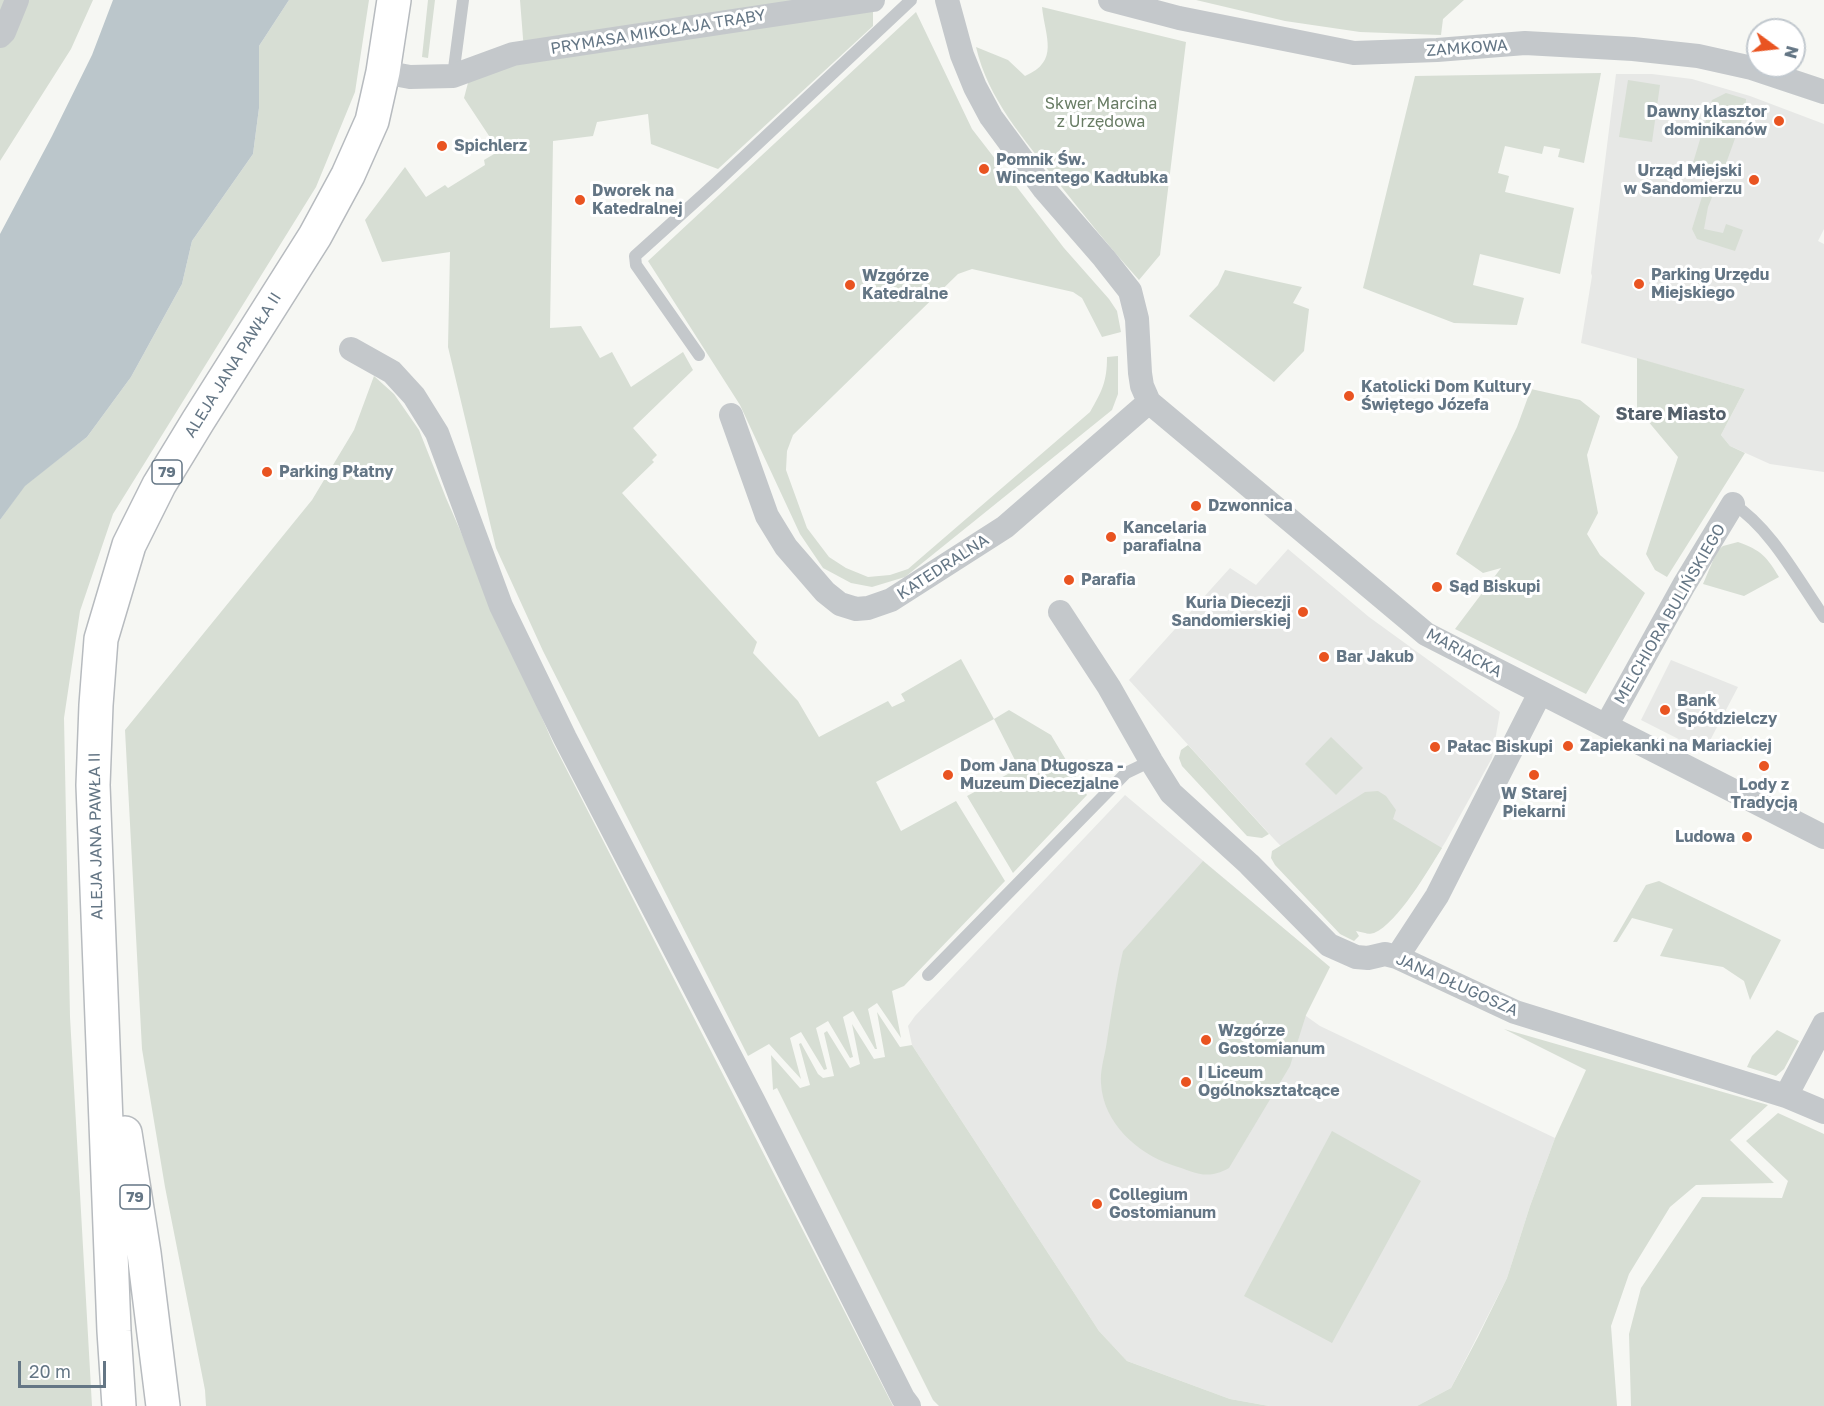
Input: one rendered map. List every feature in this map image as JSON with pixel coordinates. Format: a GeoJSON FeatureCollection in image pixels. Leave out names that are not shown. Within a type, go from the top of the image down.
{"type":"FeatureCollection","features":[{"type":"Feature","properties":{"kind":"main road","name":"ALEJA JANA PAWŁA II"},"geometry":{"type":"LineString","coordinates":[[119,1406],[114,1331],[102,988],[97,923],[93,774],[101,639],[129,545],[159,485],[315,236],[348,175],[372,122],[383,72],[394,0]]}},
{"type":"Feature","properties":{"kind":"main road","name":"ALEJA JANA PAWŁA II"},"geometry":{"type":"LineString","coordinates":[[102,988],[144,1253],[163,1406]]}},
{"type":"Feature","properties":{"kind":"street"},"geometry":{"type":"LineString","coordinates":[[0,36],[4,32],[17,0]]}},
{"type":"Feature","properties":{"kind":"street","name":"PRYMASA MIKOŁAJA TRĄBY"},"geometry":{"type":"LineString","coordinates":[[383,72],[410,77],[453,76],[513,54],[873,0]]}},
{"type":"Feature","properties":{"kind":"street"},"geometry":{"type":"LineString","coordinates":[[947,0],[962,55],[991,117],[1044,189],[1130,291],[1137,319],[1141,380],[1149,402]]}},
{"type":"Feature","properties":{"kind":"street","name":"ZAMKOWA"},"geometry":{"type":"LineString","coordinates":[[1110,0],[1179,18],[1354,53],[1437,50],[1526,43],[1633,49],[1698,56],[1752,68],[1824,92]]}},
{"type":"Feature","properties":{"kind":"street"},"geometry":{"type":"LineString","coordinates":[[351,349],[392,372],[414,396],[437,433],[501,606],[909,1406]]}},
{"type":"Feature","properties":{"kind":"street","name":"KATEDRALNA"},"geometry":{"type":"LineString","coordinates":[[731,415],[767,516],[786,547],[825,592],[840,604],[856,609],[868,608],[891,600],[1005,527],[1149,402]]}},
{"type":"Feature","properties":{"kind":"street","name":"MARIACKA"},"geometry":{"type":"LineString","coordinates":[[1149,402],[1426,634],[1824,837]]}},
{"type":"Feature","properties":{"kind":"street","name":"MELCHIORA BULIŃSKIEGO"},"geometry":{"type":"LineString","coordinates":[[1606,726],[1684,585],[1733,504]]}},
{"type":"Feature","properties":{"kind":"street","name":"JANA DŁUGOSZA"},"geometry":{"type":"LineString","coordinates":[[1060,612],[1109,687],[1171,793],[1249,864],[1329,945],[1356,957],[1368,958],[1385,954],[1397,957],[1515,1012],[1786,1096],[1824,1112]]}},
{"type":"Feature","properties":{"kind":"street"},"geometry":{"type":"LineString","coordinates":[[1397,957],[1437,896],[1540,693]]}},
{"type":"Feature","properties":{"kind":"street"},"geometry":{"type":"LineString","coordinates":[[1786,1096],[1824,1024]]}},
{"type":"Feature","properties":{"kind":"lane"},"geometry":{"type":"LineString","coordinates":[[453,76],[463,0]]}},
{"type":"Feature","properties":{"kind":"lane"},"geometry":{"type":"LineString","coordinates":[[699,355],[636,265],[635,256],[911,0]]}},
{"type":"Feature","properties":{"kind":"lane","name":"MELCHIORA BULIŃSKIEGO"},"geometry":{"type":"LineString","coordinates":[[1733,504],[1761,526],[1824,617]]}},
{"type":"Feature","properties":{"kind":"lane"},"geometry":{"type":"LineString","coordinates":[[928,975],[1126,773],[1151,761]]}},
{"type":"Feature","properties":{"kind":"shaded area"},"geometry":{"type":"Polygon","coordinates":[[[113,0],[289,0],[259,46],[259,108],[253,154],[192,241],[182,284],[131,377],[87,437],[25,486],[0,520],[0,234],[92,55],[113,0]]]}},
{"type":"Feature","properties":{"kind":"shaded area"},"geometry":{"type":"Polygon","coordinates":[[[1616,74],[1652,74],[1692,79],[1750,96],[1824,124],[1824,229],[1818,241],[1824,244],[1824,472],[1770,464],[1730,446],[1721,435],[1745,389],[1581,343],[1592,276],[1616,74]]]}},
{"type":"Feature","properties":{"kind":"shaded area"},"geometry":{"type":"Polygon","coordinates":[[[1288,549],[1369,617],[1500,712],[1492,758],[1446,841],[1416,889],[1393,918],[1375,932],[1367,934],[1274,839],[1129,680],[1230,568],[1256,585],[1288,549]]]}},
{"type":"Feature","properties":{"kind":"shaded area"},"geometry":{"type":"Polygon","coordinates":[[[1671,660],[1738,687],[1704,752],[1641,720],[1671,660]]]}},
{"type":"Feature","properties":{"kind":"shaded area","name":"I Liceum Ogólnokształcące"},"geometry":{"type":"Polygon","coordinates":[[[1125,795],[1320,959],[1292,1006],[1320,1026],[1555,1138],[1507,1278],[1451,1388],[1417,1406],[1269,1406],[1230,1399],[1127,1361],[1099,1331],[912,1045],[908,1026],[915,1016],[1125,795]]]}},
{"type":"Feature","properties":{"kind":"green space"},"geometry":{"type":"Polygon","coordinates":[[[0,0],[93,0],[71,49],[0,161],[0,0]]]}},
{"type":"Feature","properties":{"kind":"green space"},"geometry":{"type":"Polygon","coordinates":[[[289,0],[369,0],[355,92],[316,187],[113,514],[80,611],[64,718],[70,1017],[92,1406],[0,1406],[0,520],[24,486],[87,437],[131,377],[182,284],[192,241],[253,154],[259,108],[259,46],[289,0]]]}},
{"type":"Feature","properties":{"kind":"green space"},"geometry":{"type":"Polygon","coordinates":[[[428,0],[435,0],[428,58],[422,57],[428,0]]]}},
{"type":"Feature","properties":{"kind":"green space"},"geometry":{"type":"Polygon","coordinates":[[[520,0],[839,0],[524,51],[520,0]]]}},
{"type":"Feature","properties":{"kind":"green space"},"geometry":{"type":"Polygon","coordinates":[[[1196,0],[1464,0],[1443,19],[1441,35],[1360,32],[1285,21],[1196,0]]]}},
{"type":"Feature","properties":{"kind":"green space","name":"Skwer Marcina z Urzędowa"},"geometry":{"type":"Polygon","coordinates":[[[1042,7],[1186,42],[1160,255],[1139,280],[1086,218],[1008,118],[982,66],[976,47],[1008,60],[1025,76],[1036,70],[1043,63],[1048,47],[1042,7]]]}},
{"type":"Feature","properties":{"kind":"green space"},"geometry":{"type":"Polygon","coordinates":[[[873,8],[873,26],[718,169],[651,144],[648,114],[597,122],[593,136],[553,141],[550,328],[581,326],[600,358],[612,352],[631,387],[683,352],[693,370],[633,428],[657,455],[652,460],[654,462],[622,493],[757,642],[753,653],[798,701],[819,737],[888,701],[892,707],[905,701],[901,694],[961,659],[994,719],[876,782],[901,831],[956,801],[1005,881],[904,986],[892,991],[901,1038],[877,1003],[868,1009],[877,1049],[875,1049],[853,1011],[843,1017],[853,1057],[850,1058],[828,1021],[816,1028],[827,1069],[824,1070],[801,1032],[790,1038],[801,1079],[769,1044],[748,1056],[543,651],[496,548],[448,347],[450,252],[382,262],[365,220],[405,167],[426,197],[445,185],[448,188],[485,165],[484,160],[499,151],[464,98],[469,79],[525,60],[873,8]]]}},
{"type":"Feature","properties":{"kind":"green space"},"geometry":{"type":"Polygon","coordinates":[[[916,12],[972,129],[1064,248],[1109,299],[1117,311],[1121,332],[1102,337],[1082,298],[1073,292],[972,269],[958,274],[793,435],[787,451],[786,470],[807,528],[829,557],[846,568],[868,577],[890,575],[908,569],[1090,412],[1103,386],[1107,357],[1118,356],[1118,394],[1112,410],[905,577],[872,587],[851,583],[823,568],[800,534],[740,405],[648,261],[916,12]]]}},
{"type":"Feature","properties":{"kind":"green space"},"geometry":{"type":"Polygon","coordinates":[[[1601,73],[1584,163],[1558,157],[1560,149],[1544,146],[1542,154],[1505,146],[1498,173],[1509,176],[1505,192],[1574,208],[1560,274],[1480,254],[1473,285],[1524,298],[1517,325],[1454,323],[1363,288],[1415,76],[1601,73]]]}},
{"type":"Feature","properties":{"kind":"green space"},"geometry":{"type":"Polygon","coordinates":[[[1628,80],[1660,85],[1652,142],[1619,137],[1628,80]]]}},
{"type":"Feature","properties":{"kind":"green space"},"geometry":{"type":"Polygon","coordinates":[[[1726,93],[1746,99],[1745,111],[1720,180],[1695,172],[1692,166],[1712,100],[1726,93]]]}},
{"type":"Feature","properties":{"kind":"green space"},"geometry":{"type":"Polygon","coordinates":[[[1705,187],[1715,190],[1708,207],[1704,229],[1723,233],[1726,224],[1743,230],[1735,251],[1697,239],[1692,229],[1705,187]]]}},
{"type":"Feature","properties":{"kind":"green space"},"geometry":{"type":"Polygon","coordinates":[[[1225,270],[1302,287],[1293,303],[1309,309],[1304,351],[1274,382],[1189,316],[1218,285],[1225,270]]]}},
{"type":"Feature","properties":{"kind":"green space"},"geometry":{"type":"Polygon","coordinates":[[[1637,358],[1745,389],[1721,435],[1730,446],[1745,453],[1667,577],[1655,570],[1646,554],[1678,457],[1637,408],[1637,358]]]}},
{"type":"Feature","properties":{"kind":"green space"},"geometry":{"type":"Polygon","coordinates":[[[374,376],[394,394],[419,430],[446,498],[553,743],[893,1406],[206,1406],[205,1390],[165,1187],[142,1049],[125,730],[312,500],[354,430],[374,376]]]}},
{"type":"Feature","properties":{"kind":"green space"},"geometry":{"type":"Polygon","coordinates":[[[1531,389],[1580,400],[1600,416],[1587,455],[1598,513],[1587,534],[1600,555],[1645,593],[1586,694],[1455,629],[1501,568],[1483,573],[1456,554],[1517,427],[1531,389]]]}},
{"type":"Feature","properties":{"kind":"green space"},"geometry":{"type":"Polygon","coordinates":[[[1738,542],[1763,555],[1779,577],[1744,596],[1703,584],[1717,551],[1723,546],[1738,542]]]}},
{"type":"Feature","properties":{"kind":"green space"},"geometry":{"type":"Polygon","coordinates":[[[1009,710],[1051,735],[1087,795],[1013,873],[967,796],[1019,768],[994,719],[1009,710]]]}},
{"type":"Feature","properties":{"kind":"green space"},"geometry":{"type":"Polygon","coordinates":[[[1331,737],[1363,768],[1336,795],[1305,764],[1331,737]]]}},
{"type":"Feature","properties":{"kind":"green space"},"geometry":{"type":"Polygon","coordinates":[[[1188,745],[1269,834],[1262,838],[1247,836],[1182,766],[1179,758],[1181,750],[1188,745]]]}},
{"type":"Feature","properties":{"kind":"green space"},"geometry":{"type":"Polygon","coordinates":[[[1378,791],[1386,796],[1396,810],[1393,819],[1442,848],[1412,895],[1393,919],[1374,933],[1356,931],[1359,936],[1354,941],[1340,934],[1275,865],[1271,858],[1272,851],[1365,792],[1378,791]]]}},
{"type":"Feature","properties":{"kind":"green space"},"geometry":{"type":"Polygon","coordinates":[[[1203,861],[1330,967],[1306,1015],[1290,1066],[1229,1168],[1207,1175],[1159,1160],[1135,1144],[1115,1123],[1108,1111],[1103,1098],[1101,1079],[1123,951],[1203,861]]]}},
{"type":"Feature","properties":{"kind":"green space"},"geometry":{"type":"Polygon","coordinates":[[[1659,881],[1781,940],[1750,1000],[1744,981],[1723,967],[1660,956],[1673,929],[1632,918],[1617,942],[1613,942],[1646,885],[1659,881]]]}},
{"type":"Feature","properties":{"kind":"green space"},"geometry":{"type":"Polygon","coordinates":[[[877,1012],[900,1047],[912,1045],[1099,1331],[1127,1361],[1230,1399],[1269,1406],[939,1406],[933,1400],[777,1088],[773,1090],[771,1055],[800,1088],[810,1085],[799,1044],[801,1043],[818,1074],[823,1078],[834,1076],[824,1033],[827,1031],[850,1068],[860,1064],[852,1024],[874,1059],[885,1057],[877,1012]]]}},
{"type":"Feature","properties":{"kind":"green space"},"geometry":{"type":"Polygon","coordinates":[[[1504,1029],[1768,1105],[1730,1140],[1774,1183],[1696,1185],[1670,1207],[1629,1274],[1611,1326],[1617,1406],[1417,1406],[1451,1388],[1478,1337],[1507,1278],[1555,1138],[1586,1070],[1504,1029]]]}},
{"type":"Feature","properties":{"kind":"green space"},"geometry":{"type":"Polygon","coordinates":[[[1777,1030],[1799,1041],[1784,1069],[1776,1076],[1747,1067],[1752,1056],[1777,1030]]]}},
{"type":"Feature","properties":{"kind":"green space"},"geometry":{"type":"Polygon","coordinates":[[[1778,1113],[1824,1134],[1824,1406],[1631,1406],[1629,1334],[1641,1288],[1702,1197],[1782,1198],[1788,1181],[1746,1141],[1778,1113]]]}},
{"type":"Feature","properties":{"kind":"green space"},"geometry":{"type":"Polygon","coordinates":[[[1332,1131],[1421,1181],[1332,1343],[1244,1296],[1332,1131]]]}},
{"type":"Feature","properties":{"kind":"place","name":"Dawny klasztor dominikanów"},"geometry":{"type":"Point","coordinates":[1779,121]}},
{"type":"Feature","properties":{"kind":"place","name":"Spichlerz"},"geometry":{"type":"Point","coordinates":[442,146]}},
{"type":"Feature","properties":{"kind":"place","name":"Pomnik Św. Wincentego Kadłubka"},"geometry":{"type":"Point","coordinates":[984,169]}},
{"type":"Feature","properties":{"kind":"place","name":"Urząd Miejski w Sandomierzu"},"geometry":{"type":"Point","coordinates":[1754,180]}},
{"type":"Feature","properties":{"kind":"place","name":"Dworek na Katedralnej"},"geometry":{"type":"Point","coordinates":[580,200]}},
{"type":"Feature","properties":{"kind":"place","name":"Parking Urzędu Miejskiego"},"geometry":{"type":"Point","coordinates":[1639,284]}},
{"type":"Feature","properties":{"kind":"place","name":"Wzgórze Katedralne"},"geometry":{"type":"Point","coordinates":[850,285]}},
{"type":"Feature","properties":{"kind":"place","name":"Katolicki Dom Kultury Świętego Józefa"},"geometry":{"type":"Point","coordinates":[1349,396]}},
{"type":"Feature","properties":{"kind":"place","name":"Parking Płatny"},"geometry":{"type":"Point","coordinates":[267,472]}},
{"type":"Feature","properties":{"kind":"place","name":"Dzwonnica"},"geometry":{"type":"Point","coordinates":[1196,506]}},
{"type":"Feature","properties":{"kind":"place","name":"Kancelaria parafialna"},"geometry":{"type":"Point","coordinates":[1111,537]}},
{"type":"Feature","properties":{"kind":"place","name":"Parafia"},"geometry":{"type":"Point","coordinates":[1069,580]}},
{"type":"Feature","properties":{"kind":"place","name":"Sąd Biskupi"},"geometry":{"type":"Point","coordinates":[1437,587]}},
{"type":"Feature","properties":{"kind":"place","name":"Kuria Diecezji Sandomierskiej"},"geometry":{"type":"Point","coordinates":[1303,612]}},
{"type":"Feature","properties":{"kind":"place","name":"Bar Jakub"},"geometry":{"type":"Point","coordinates":[1324,657]}},
{"type":"Feature","properties":{"kind":"place","name":"Bank Spółdzielczy"},"geometry":{"type":"Point","coordinates":[1665,710]}},
{"type":"Feature","properties":{"kind":"place","name":"Zapiekanki na Mariackiej"},"geometry":{"type":"Point","coordinates":[1568,746]}},
{"type":"Feature","properties":{"kind":"place","name":"Pałac Biskupi"},"geometry":{"type":"Point","coordinates":[1435,747]}},
{"type":"Feature","properties":{"kind":"place","name":"Lody z Tradycją"},"geometry":{"type":"Point","coordinates":[1764,766]}},
{"type":"Feature","properties":{"kind":"place","name":"Dom Jana Długosza - Muzeum Diecezjalne"},"geometry":{"type":"Point","coordinates":[948,775]}},
{"type":"Feature","properties":{"kind":"place","name":"W Starej Piekarni"},"geometry":{"type":"Point","coordinates":[1534,775]}},
{"type":"Feature","properties":{"kind":"place","name":"Ludowa"},"geometry":{"type":"Point","coordinates":[1747,837]}},
{"type":"Feature","properties":{"kind":"place","name":"Wzgórze Gostomianum"},"geometry":{"type":"Point","coordinates":[1206,1040]}},
{"type":"Feature","properties":{"kind":"place","name":"I Liceum Ogólnokształcące"},"geometry":{"type":"Point","coordinates":[1186,1082]}},
{"type":"Feature","properties":{"kind":"place","name":"Collegium Gostomianum"},"geometry":{"type":"Point","coordinates":[1097,1204]}},
{"type":"Feature","properties":{"kind":"district","name":"Stare Miasto"},"geometry":{"type":"Point","coordinates":[1671,414]}}]}
